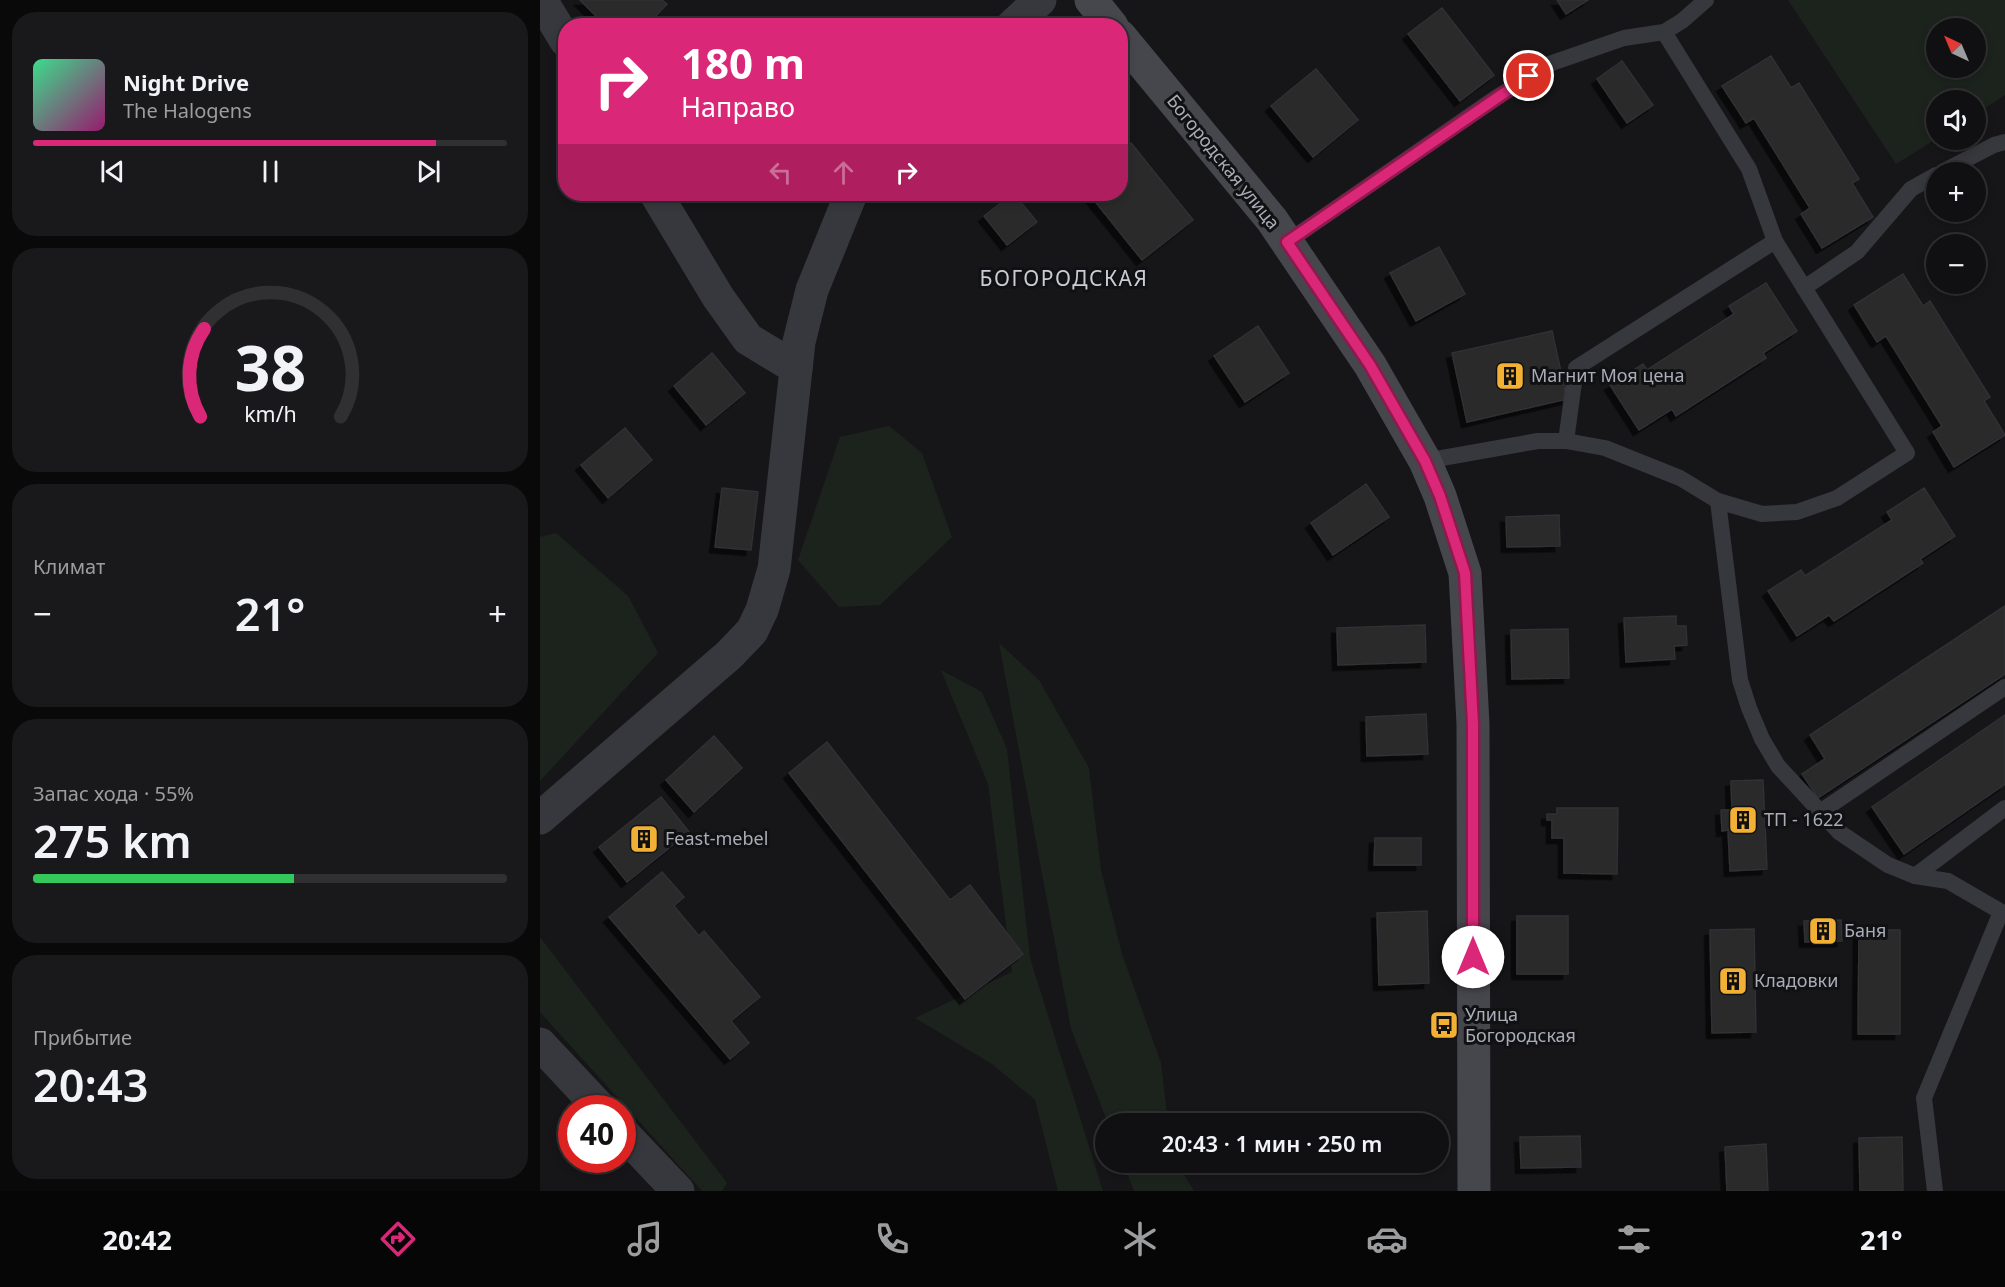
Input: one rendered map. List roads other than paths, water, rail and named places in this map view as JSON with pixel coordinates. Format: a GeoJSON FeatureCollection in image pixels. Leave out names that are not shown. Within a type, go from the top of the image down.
{"type":"FeatureCollection","features":[{"type":"Feature","properties":{"kind":"street"},"geometry":{"type":"LineString","coordinates":[[541,0],[558,28]]}},
{"type":"Feature","properties":{"kind":"street"},"geometry":{"type":"LineString","coordinates":[[1021,18],[1040,0]]}},
{"type":"Feature","properties":{"kind":"street"},"geometry":{"type":"LineString","coordinates":[[1091,0],[1106,18]]}},
{"type":"Feature","properties":{"kind":"street","name":"Богородская улица"},"geometry":{"type":"LineString","coordinates":[[1128,46],[1272,220],[1370,365],[1425,461],[1440,496],[1465,573],[1473,724],[1474,1191]]}},
{"type":"Feature","properties":{"kind":"street"},"geometry":{"type":"LineString","coordinates":[[660,201],[717,297],[748,339],[796,368]]}},
{"type":"Feature","properties":{"kind":"street"},"geometry":{"type":"LineString","coordinates":[[540,818],[729,655],[752,632],[762,610],[774,569],[799,342],[812,290],[848,201]]}},
{"type":"Feature","properties":{"kind":"street"},"geometry":{"type":"LineString","coordinates":[[540,1044],[588,1095]]}},
{"type":"Feature","properties":{"kind":"street"},"geometry":{"type":"LineString","coordinates":[[636,1147],[678,1191]]}},
{"type":"Feature","properties":{"kind":"lane"},"geometry":{"type":"LineString","coordinates":[[1287,242],[1491,101],[1549,64],[1624,38],[1664,32],[1682,21],[1706,0]]}},
{"type":"Feature","properties":{"kind":"lane"},"geometry":{"type":"LineString","coordinates":[[1425,461],[1538,441],[1566,441],[1605,448],[1680,478],[1718,501],[1762,514],[1797,512],[1837,498],[1907,453],[1775,241],[1749,169],[1664,32]]}},
{"type":"Feature","properties":{"kind":"lane"},"geometry":{"type":"LineString","coordinates":[[1961,162],[1994,145],[2005,142]]}},
{"type":"Feature","properties":{"kind":"lane"},"geometry":{"type":"LineString","coordinates":[[1804,288],[1857,252],[1911,189],[1926,181]]}},
{"type":"Feature","properties":{"kind":"lane"},"geometry":{"type":"LineString","coordinates":[[1566,441],[1576,368],[1775,241]]}},
{"type":"Feature","properties":{"kind":"lane"},"geometry":{"type":"LineString","coordinates":[[1718,501],[1740,680],[1762,739],[1778,766],[1839,832],[1888,865],[1915,876],[1948,881],[2003,913],[1924,1098],[1935,1191]]}},
{"type":"Feature","properties":{"kind":"lane"},"geometry":{"type":"LineString","coordinates":[[1820,812],[2005,687]]}},
{"type":"Feature","properties":{"kind":"lane"},"geometry":{"type":"LineString","coordinates":[[1915,876],[2005,808]]}},
{"type":"Feature","properties":{"kind":"place","name":"Магнит Моя цена"},"geometry":{"type":"Point","coordinates":[1510,376]}},
{"type":"Feature","properties":{"kind":"place","name":"ТП - 1622"},"geometry":{"type":"Point","coordinates":[1743,820]}},
{"type":"Feature","properties":{"kind":"place","name":"Feast-mebel"},"geometry":{"type":"Point","coordinates":[644,839]}},
{"type":"Feature","properties":{"kind":"place","name":"Баня"},"geometry":{"type":"Point","coordinates":[1823,931]}},
{"type":"Feature","properties":{"kind":"place","name":"Кладовки"},"geometry":{"type":"Point","coordinates":[1733,981]}},
{"type":"Feature","properties":{"kind":"place","name":"Улица Богородская"},"geometry":{"type":"Point","coordinates":[1444,1025]}},
{"type":"Feature","properties":{"kind":"district","name":"БОГОРОДСКАЯ"},"geometry":{"type":"Point","coordinates":[1064,279]}}]}
